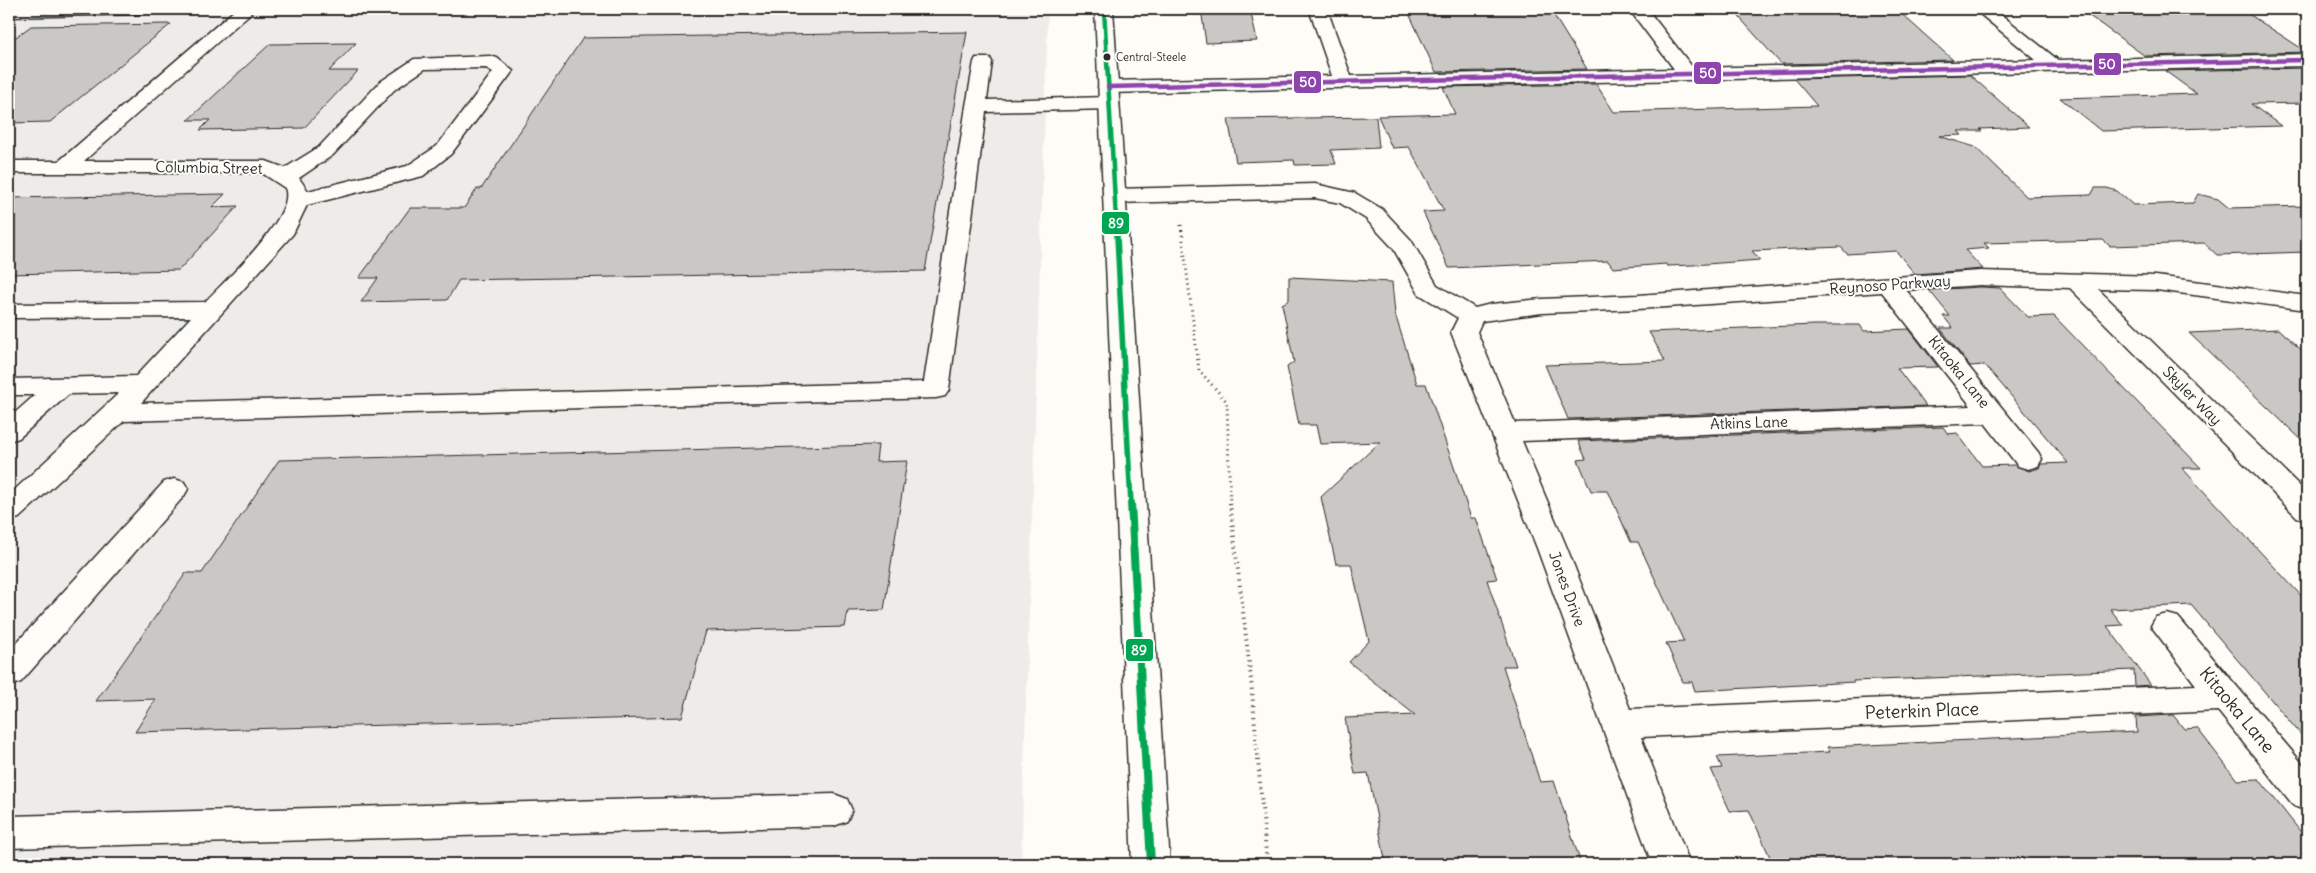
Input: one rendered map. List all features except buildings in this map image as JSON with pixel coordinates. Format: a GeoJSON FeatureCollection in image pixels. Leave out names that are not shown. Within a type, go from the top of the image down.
{"type":"FeatureCollection","features":[{"type":"Feature","properties":{"kind":"street"},"geometry":{"type":"LineString","coordinates":[[9,12],[140,9]]}},
{"type":"Feature","properties":{"kind":"street"},"geometry":{"type":"LineString","coordinates":[[64,167],[246,9]]}},
{"type":"Feature","properties":{"kind":"street"},"geometry":{"type":"LineString","coordinates":[[1104,9],[1151,864]]}},
{"type":"Feature","properties":{"kind":"street"},"geometry":{"type":"LineString","coordinates":[[1318,9],[1344,82]]}},
{"type":"Feature","properties":{"kind":"street"},"geometry":{"type":"LineString","coordinates":[[1638,9],[1688,74]]}},
{"type":"Feature","properties":{"kind":"street"},"geometry":{"type":"LineString","coordinates":[[1983,9],[2054,66]]}},
{"type":"Feature","properties":{"kind":"street"},"geometry":{"type":"LineString","coordinates":[[976,106],[1109,95],[1344,82],[2307,60]]}},
{"type":"Feature","properties":{"kind":"street"},"geometry":{"type":"LineString","coordinates":[[9,511],[118,412],[285,230],[299,200],[297,188],[287,176],[326,150],[387,86],[421,63],[490,62],[504,72],[444,150],[415,171],[299,200]]}},
{"type":"Feature","properties":{"kind":"street"},"geometry":{"type":"LineString","coordinates":[[118,412],[936,390],[983,62]]}},
{"type":"Feature","properties":{"kind":"street","name":"Columbia Street"},"geometry":{"type":"LineString","coordinates":[[9,167],[266,166],[287,176]]}},
{"type":"Feature","properties":{"kind":"street"},"geometry":{"type":"LineString","coordinates":[[1114,196],[1315,191],[1346,198],[1374,214],[1403,245],[1427,289],[1472,316]]}},
{"type":"Feature","properties":{"kind":"street","name":"Reynoso Parkway"},"geometry":{"type":"LineString","coordinates":[[1472,316],[1491,311],[1542,306],[1638,302],[1980,278],[2156,283],[2307,303]]}},
{"type":"Feature","properties":{"kind":"street","name":"Skyler Way"},"geometry":{"type":"LineString","coordinates":[[2077,281],[2307,510]]}},
{"type":"Feature","properties":{"kind":"street","name":"Kitaoka Lane"},"geometry":{"type":"LineString","coordinates":[[1889,285],[2028,459]]}},
{"type":"Feature","properties":{"kind":"street"},"geometry":{"type":"LineString","coordinates":[[9,311],[212,309]]}},
{"type":"Feature","properties":{"kind":"street","name":"Jones Drive"},"geometry":{"type":"LineString","coordinates":[[1472,316],[1464,332],[1552,548],[1670,864]]}},
{"type":"Feature","properties":{"kind":"street"},"geometry":{"type":"LineString","coordinates":[[9,388],[142,384]]}},
{"type":"Feature","properties":{"kind":"street"},"geometry":{"type":"LineString","coordinates":[[9,432],[62,386]]}},
{"type":"Feature","properties":{"kind":"street","name":"Atkins Lane"},"geometry":{"type":"LineString","coordinates":[[1505,433],[1992,414]]}},
{"type":"Feature","properties":{"kind":"street"},"geometry":{"type":"LineString","coordinates":[[9,673],[174,489]]}},
{"type":"Feature","properties":{"kind":"street","name":"Kitaoka Lane"},"geometry":{"type":"LineString","coordinates":[[2167,626],[2307,794]]}},
{"type":"Feature","properties":{"kind":"street","name":"Peterkin Place"},"geometry":{"type":"LineString","coordinates":[[1617,724],[2227,697]]}},
{"type":"Feature","properties":{"kind":"street"},"geometry":{"type":"LineString","coordinates":[[9,832],[834,810]]}},
{"type":"Feature","properties":{"kind":"path"},"geometry":{"type":"LineString","coordinates":[[1181,225],[1199,370],[1227,402],[1230,523],[1251,679],[1267,864]]}},
{"type":"Feature","properties":{"kind":"shaded area"},"geometry":{"type":"Polygon","coordinates":[[[9,9],[1048,9],[1021,864],[9,864],[9,9]]]}},
{"type":"Feature","properties":{"kind":"transit line","name":"89"},"geometry":{"type":"LineString","coordinates":[[1104,9],[1151,864]]}},
{"type":"Feature","properties":{"kind":"transit line","name":"50"},"geometry":{"type":"LineString","coordinates":[[1108,87],[2307,60]]}},
{"type":"Feature","properties":{"kind":"place","name":"Central-Steele"},"geometry":{"type":"Point","coordinates":[1107,57]}}]}
